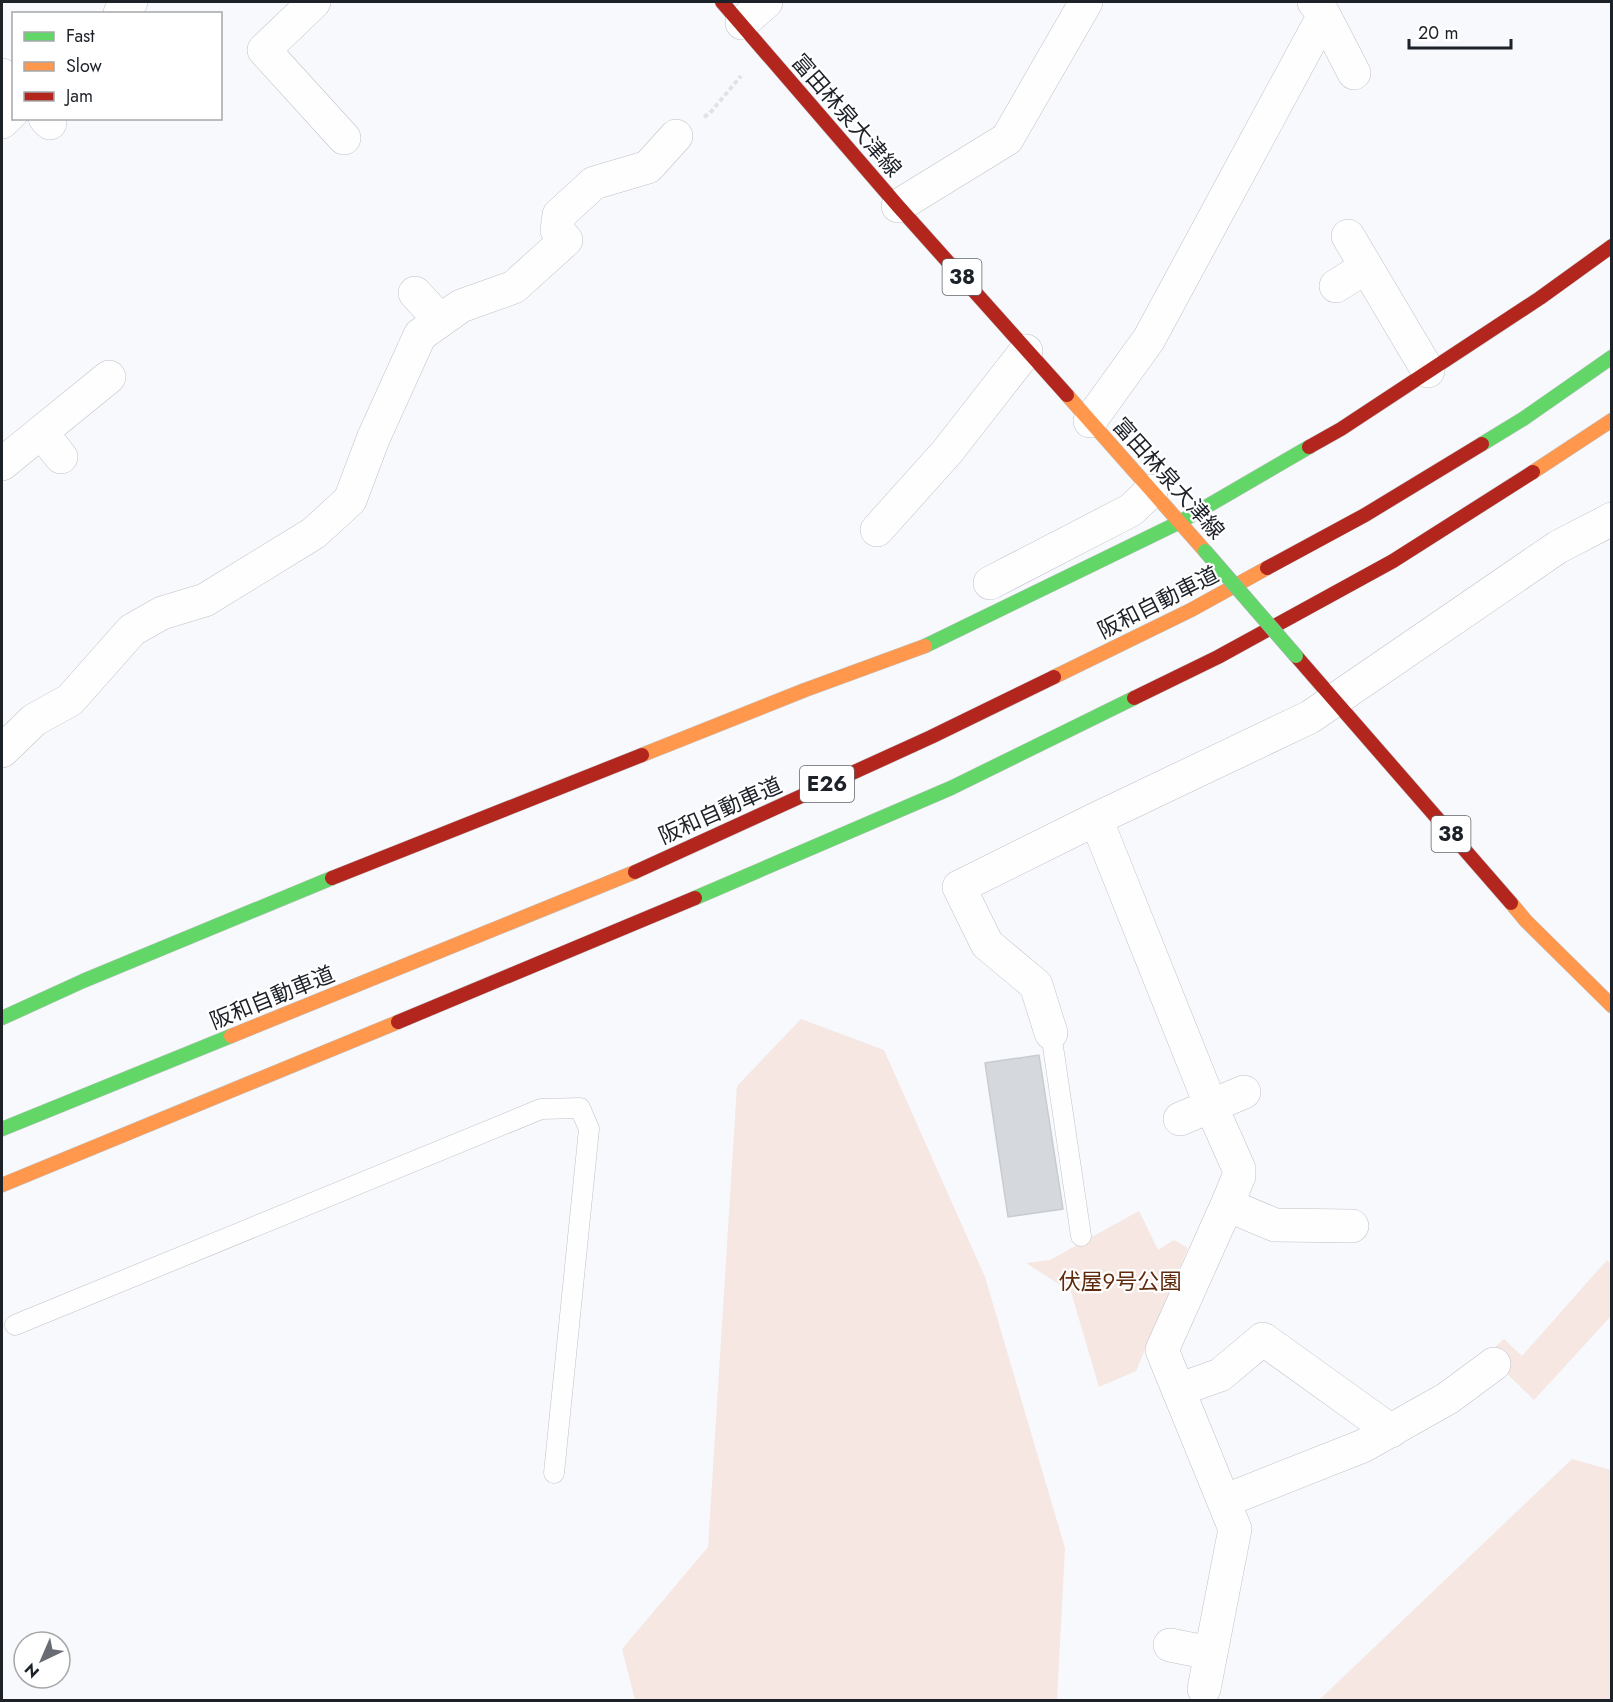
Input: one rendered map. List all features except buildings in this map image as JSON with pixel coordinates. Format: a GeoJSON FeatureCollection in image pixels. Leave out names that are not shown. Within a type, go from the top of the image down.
{"type":"FeatureCollection","features":[{"type":"Feature","properties":{"kind":"main road","name":"富田林泉大津線"},"geometry":{"type":"LineString","coordinates":[[732,12],[898,206],[1180,522],[1526,921],[1611,1006]]}},
{"type":"Feature","properties":{"kind":"main road"},"geometry":{"type":"LineString","coordinates":[[2,1018],[83,981],[360,866],[805,690],[915,651],[1180,522],[1341,429],[1540,298],[1611,246]]}},
{"type":"Feature","properties":{"kind":"main road","name":"阪和自動車道"},"geometry":{"type":"LineString","coordinates":[[2,1130],[628,875],[931,737],[1191,610],[1365,515],[1523,418],[1611,357]]}},
{"type":"Feature","properties":{"kind":"main road","name":"E26"},"geometry":{"type":"LineString","coordinates":[[2,1185],[651,917],[951,788],[1218,657],[1383,567],[1559,456],[1611,420]]}},
{"type":"Feature","properties":{"kind":"street"},"geometry":{"type":"LineString","coordinates":[[314,2],[264,50],[344,138]]}},
{"type":"Feature","properties":{"kind":"street"},"geometry":{"type":"LineString","coordinates":[[732,12],[766,2]]}},
{"type":"Feature","properties":{"kind":"street"},"geometry":{"type":"LineString","coordinates":[[898,206],[1007,139],[1086,2]]}},
{"type":"Feature","properties":{"kind":"street"},"geometry":{"type":"LineString","coordinates":[[1319,8],[1354,73]]}},
{"type":"Feature","properties":{"kind":"street"},"geometry":{"type":"LineString","coordinates":[[1090,421],[1149,339],[1319,8]]}},
{"type":"Feature","properties":{"kind":"street"},"geometry":{"type":"LineString","coordinates":[[2,751],[34,720],[70,700],[132,630],[162,613],[205,600],[314,533],[350,500],[373,439],[420,335],[461,306],[514,287],[566,240],[557,230],[559,214],[594,183],[648,167],[676,136]]}},
{"type":"Feature","properties":{"kind":"street"},"geometry":{"type":"LineString","coordinates":[[1348,236],[1428,371]]}},
{"type":"Feature","properties":{"kind":"street"},"geometry":{"type":"LineString","coordinates":[[1336,286],[1366,267]]}},
{"type":"Feature","properties":{"kind":"street"},"geometry":{"type":"LineString","coordinates":[[415,294],[440,320]]}},
{"type":"Feature","properties":{"kind":"street"},"geometry":{"type":"LineString","coordinates":[[877,530],[947,452],[1026,351]]}},
{"type":"Feature","properties":{"kind":"street"},"geometry":{"type":"LineString","coordinates":[[2,464],[51,444],[109,377]]}},
{"type":"Feature","properties":{"kind":"street"},"geometry":{"type":"LineString","coordinates":[[990,583],[1131,510],[1151,491]]}},
{"type":"Feature","properties":{"kind":"street"},"geometry":{"type":"LineString","coordinates":[[1051,1033],[1036,985],[987,944],[959,887],[1310,717],[1334,698],[1558,547],[1611,519]]}},
{"type":"Feature","properties":{"kind":"street"},"geometry":{"type":"LineString","coordinates":[[1096,819],[1211,1106],[1239,1169],[1239,1176],[1227,1205],[1162,1350],[1235,1529],[1204,1689]]}},
{"type":"Feature","properties":{"kind":"street"},"geometry":{"type":"LineString","coordinates":[[1180,1119],[1244,1092]]}},
{"type":"Feature","properties":{"kind":"street"},"geometry":{"type":"LineString","coordinates":[[1227,1205],[1275,1226],[1352,1226]]}},
{"type":"Feature","properties":{"kind":"street"},"geometry":{"type":"LineString","coordinates":[[1178,1390],[1220,1375],[1263,1339],[1391,1431]]}},
{"type":"Feature","properties":{"kind":"street"},"geometry":{"type":"LineString","coordinates":[[1224,1502],[1363,1446],[1448,1398],[1494,1364]]}},
{"type":"Feature","properties":{"kind":"street"},"geometry":{"type":"LineString","coordinates":[[1170,1645],[1210,1653]]}},
{"type":"Feature","properties":{"kind":"lane"},"geometry":{"type":"LineString","coordinates":[[1051,1033],[1081,1236]]}},
{"type":"Feature","properties":{"kind":"lane"},"geometry":{"type":"LineString","coordinates":[[15,1325],[541,1110],[580,1108],[589,1129],[554,1473]]}},
{"type":"Feature","properties":{"kind":"path"},"geometry":{"type":"LineString","coordinates":[[676,136],[710,113],[744,72],[765,52]]}},
{"type":"Feature","properties":{"kind":"green space"},"geometry":{"type":"Polygon","coordinates":[[[801,1019],[884,1050],[985,1277],[1065,1548],[1057,1700],[635,1700],[622,1649],[708,1547],[737,1086],[801,1019]]]}},
{"type":"Feature","properties":{"kind":"green space","name":"伏屋９号公園"},"geometry":{"type":"Polygon","coordinates":[[[1139,1211],[1158,1250],[1174,1240],[1188,1248],[1136,1371],[1099,1387],[1071,1292],[1026,1263],[1050,1260],[1139,1211]]]}},
{"type":"Feature","properties":{"kind":"green space"},"geometry":{"type":"Polygon","coordinates":[[[1607,1260],[1611,1265],[1611,1316],[1534,1400],[1487,1354],[1504,1339],[1522,1356],[1607,1260]]]}},
{"type":"Feature","properties":{"kind":"green space"},"geometry":{"type":"Polygon","coordinates":[[[1572,1459],[1611,1470],[1611,1700],[1319,1700],[1572,1459]]]}},
{"type":"Feature","properties":{"kind":"traffic: fast"},"geometry":{"type":"LineString","coordinates":[[1482,444],[1523,419],[1612,357]]}},
{"type":"Feature","properties":{"kind":"traffic: fast"},"geometry":{"type":"LineString","coordinates":[[925,646],[1180,522],[1309,447]]}},
{"type":"Feature","properties":{"kind":"traffic: fast"},"geometry":{"type":"LineString","coordinates":[[1205,551],[1296,656]]}},
{"type":"Feature","properties":{"kind":"traffic: fast"},"geometry":{"type":"LineString","coordinates":[[695,898],[951,788],[1134,698]]}},
{"type":"Feature","properties":{"kind":"traffic: fast"},"geometry":{"type":"LineString","coordinates":[[2,1018],[83,981],[332,878]]}},
{"type":"Feature","properties":{"kind":"traffic: fast"},"geometry":{"type":"LineString","coordinates":[[2,1129],[231,1036]]}},
{"type":"Feature","properties":{"kind":"traffic: slow"},"geometry":{"type":"LineString","coordinates":[[1067,395],[1205,551]]}},
{"type":"Feature","properties":{"kind":"traffic: slow"},"geometry":{"type":"LineString","coordinates":[[1533,472],[1612,420]]}},
{"type":"Feature","properties":{"kind":"traffic: slow"},"geometry":{"type":"LineString","coordinates":[[1054,677],[1191,610],[1267,568]]}},
{"type":"Feature","properties":{"kind":"traffic: slow"},"geometry":{"type":"LineString","coordinates":[[642,755],[805,690],[925,646]]}},
{"type":"Feature","properties":{"kind":"traffic: slow"},"geometry":{"type":"LineString","coordinates":[[231,1036],[635,872]]}},
{"type":"Feature","properties":{"kind":"traffic: slow"},"geometry":{"type":"LineString","coordinates":[[1511,903],[1526,921],[1612,1006]]}},
{"type":"Feature","properties":{"kind":"traffic: slow"},"geometry":{"type":"LineString","coordinates":[[2,1185],[398,1022]]}},
{"type":"Feature","properties":{"kind":"traffic: jam"},"geometry":{"type":"LineString","coordinates":[[722,2],[898,206],[1067,395]]}},
{"type":"Feature","properties":{"kind":"traffic: jam"},"geometry":{"type":"LineString","coordinates":[[1309,447],[1341,429],[1540,298],[1612,246]]}},
{"type":"Feature","properties":{"kind":"traffic: jam"},"geometry":{"type":"LineString","coordinates":[[1267,568],[1365,515],[1482,444]]}},
{"type":"Feature","properties":{"kind":"traffic: jam"},"geometry":{"type":"LineString","coordinates":[[1134,698],[1218,657],[1393,561],[1533,472]]}},
{"type":"Feature","properties":{"kind":"traffic: jam"},"geometry":{"type":"LineString","coordinates":[[1296,656],[1511,903]]}},
{"type":"Feature","properties":{"kind":"traffic: jam"},"geometry":{"type":"LineString","coordinates":[[635,872],[931,737],[1054,677]]}},
{"type":"Feature","properties":{"kind":"traffic: jam"},"geometry":{"type":"LineString","coordinates":[[332,878],[642,755]]}},
{"type":"Feature","properties":{"kind":"traffic: jam"},"geometry":{"type":"LineString","coordinates":[[398,1022],[695,898]]}}]}
